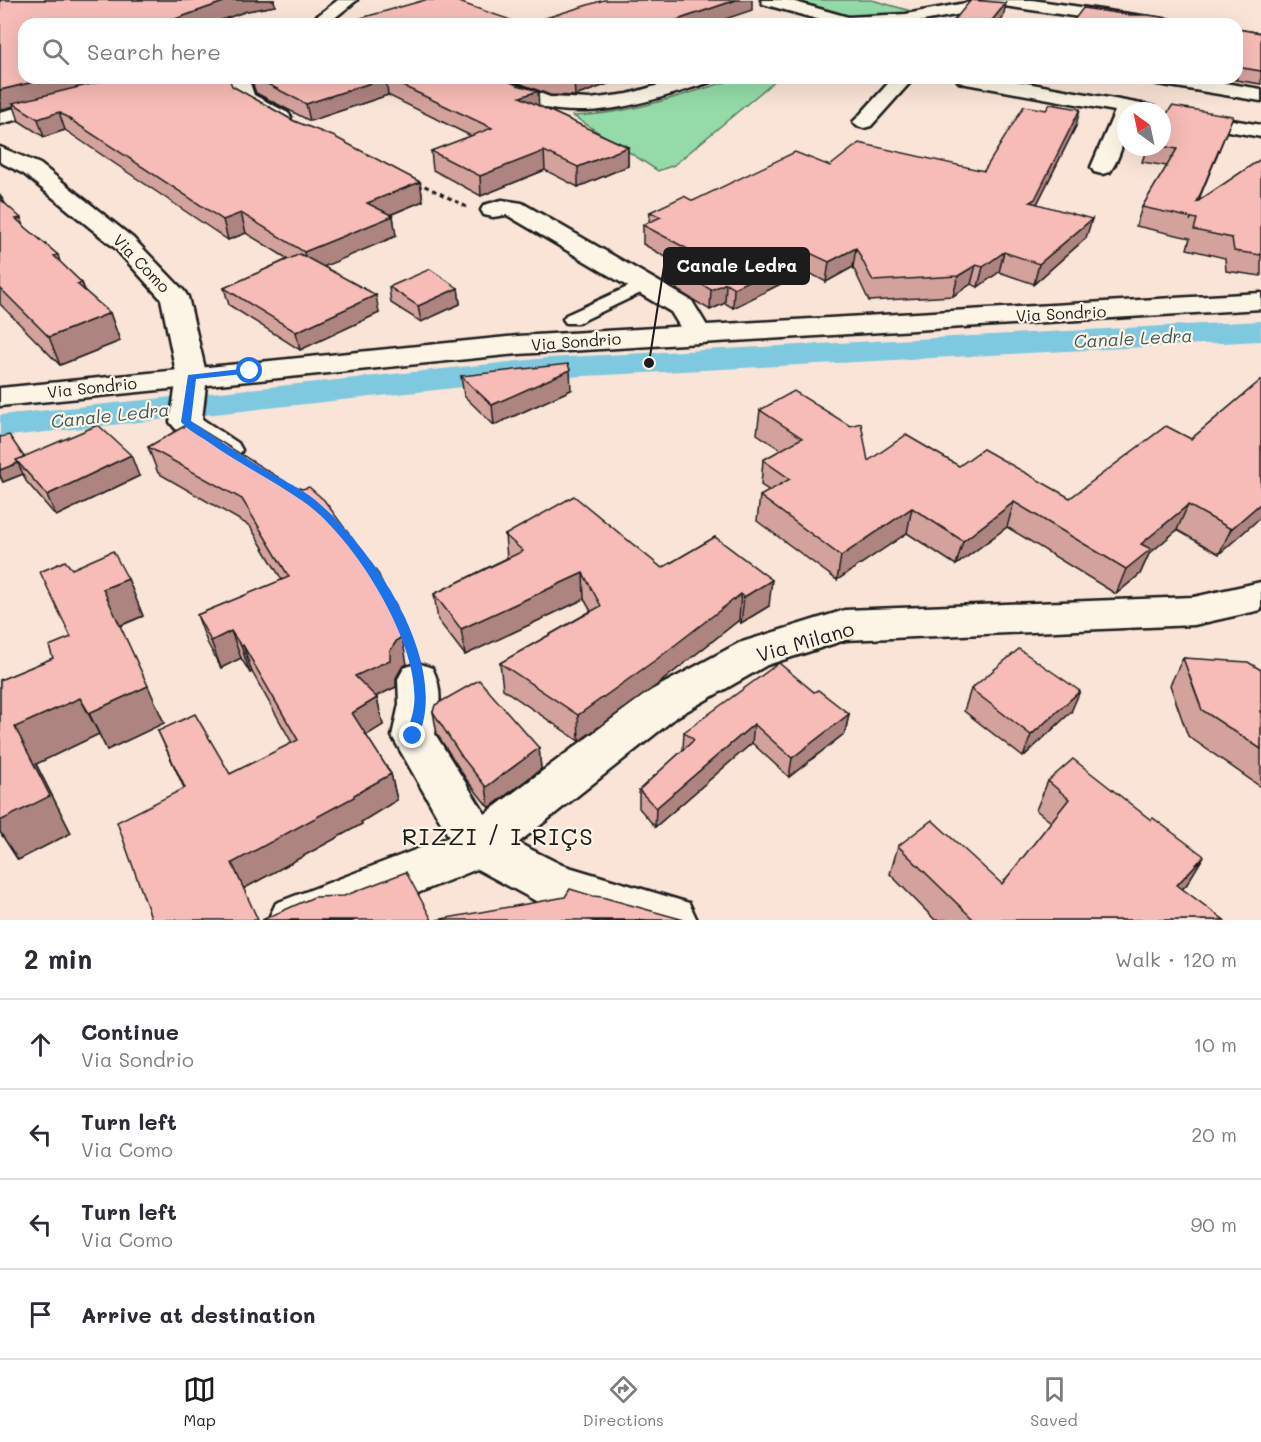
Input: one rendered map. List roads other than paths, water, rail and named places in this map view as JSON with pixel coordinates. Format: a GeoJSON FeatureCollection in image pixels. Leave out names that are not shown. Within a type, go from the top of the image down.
{"type":"FeatureCollection","features":[{"type":"Feature","properties":{"kind":"street"},"geometry":{"type":"LineString","coordinates":[[324,18],[349,0]]}},
{"type":"Feature","properties":{"kind":"street"},"geometry":{"type":"LineString","coordinates":[[770,0],[829,18]]}},
{"type":"Feature","properties":{"kind":"street"},"geometry":{"type":"LineString","coordinates":[[911,18],[1004,1],[1122,18]]}},
{"type":"Feature","properties":{"kind":"street"},"geometry":{"type":"LineString","coordinates":[[238,84],[243,87],[244,98],[296,125]]}},
{"type":"Feature","properties":{"kind":"street"},"geometry":{"type":"LineString","coordinates":[[500,84],[549,103],[608,106],[632,100],[668,84]]}},
{"type":"Feature","properties":{"kind":"street"},"geometry":{"type":"LineString","coordinates":[[864,122],[899,84]]}},
{"type":"Feature","properties":{"kind":"street"},"geometry":{"type":"LineString","coordinates":[[999,84],[1117,105]]}},
{"type":"Feature","properties":{"kind":"street"},"geometry":{"type":"LineString","coordinates":[[1194,84],[1261,95]]}},
{"type":"Feature","properties":{"kind":"street"},"geometry":{"type":"LineString","coordinates":[[0,118],[79,98]]}},
{"type":"Feature","properties":{"kind":"street"},"geometry":{"type":"LineString","coordinates":[[1171,116],[1261,131]]}},
{"type":"Feature","properties":{"kind":"street"},"geometry":{"type":"LineString","coordinates":[[1102,167],[1117,142]]}},
{"type":"Feature","properties":{"kind":"street","name":"Via Como"},"geometry":{"type":"LineString","coordinates":[[0,154],[32,169],[124,243],[174,297],[191,383],[186,422],[251,466]]}},
{"type":"Feature","properties":{"kind":"street"},"geometry":{"type":"LineString","coordinates":[[493,210],[502,207],[513,208],[682,308],[698,334]]}},
{"type":"Feature","properties":{"kind":"street","name":"Via Sondrio"},"geometry":{"type":"LineString","coordinates":[[0,397],[191,383],[507,345],[1261,301]]}},
{"type":"Feature","properties":{"kind":"street","name":"Via Milano"},"geometry":{"type":"LineString","coordinates":[[292,920],[479,846],[663,704],[753,654],[845,625],[1194,611],[1261,596]]}},
{"type":"Feature","properties":{"kind":"street"},"geometry":{"type":"LineString","coordinates":[[418,678],[420,704],[413,736],[479,846],[548,902],[672,920]]}},
{"type":"Feature","properties":{"kind":"lane"},"geometry":{"type":"LineString","coordinates":[[572,319],[643,285]]}},
{"type":"Feature","properties":{"kind":"waterway","name":"Canale Ledra"},"geometry":{"type":"LineString","coordinates":[[0,426],[547,368],[1261,331]]}},
{"type":"Feature","properties":{"kind":"place","name":"Canale Ledra"},"geometry":{"type":"Point","coordinates":[649,363]}},
{"type":"Feature","properties":{"kind":"district","name":"RIZZI / I RIÇS"},"geometry":{"type":"Point","coordinates":[498,835]}}]}
